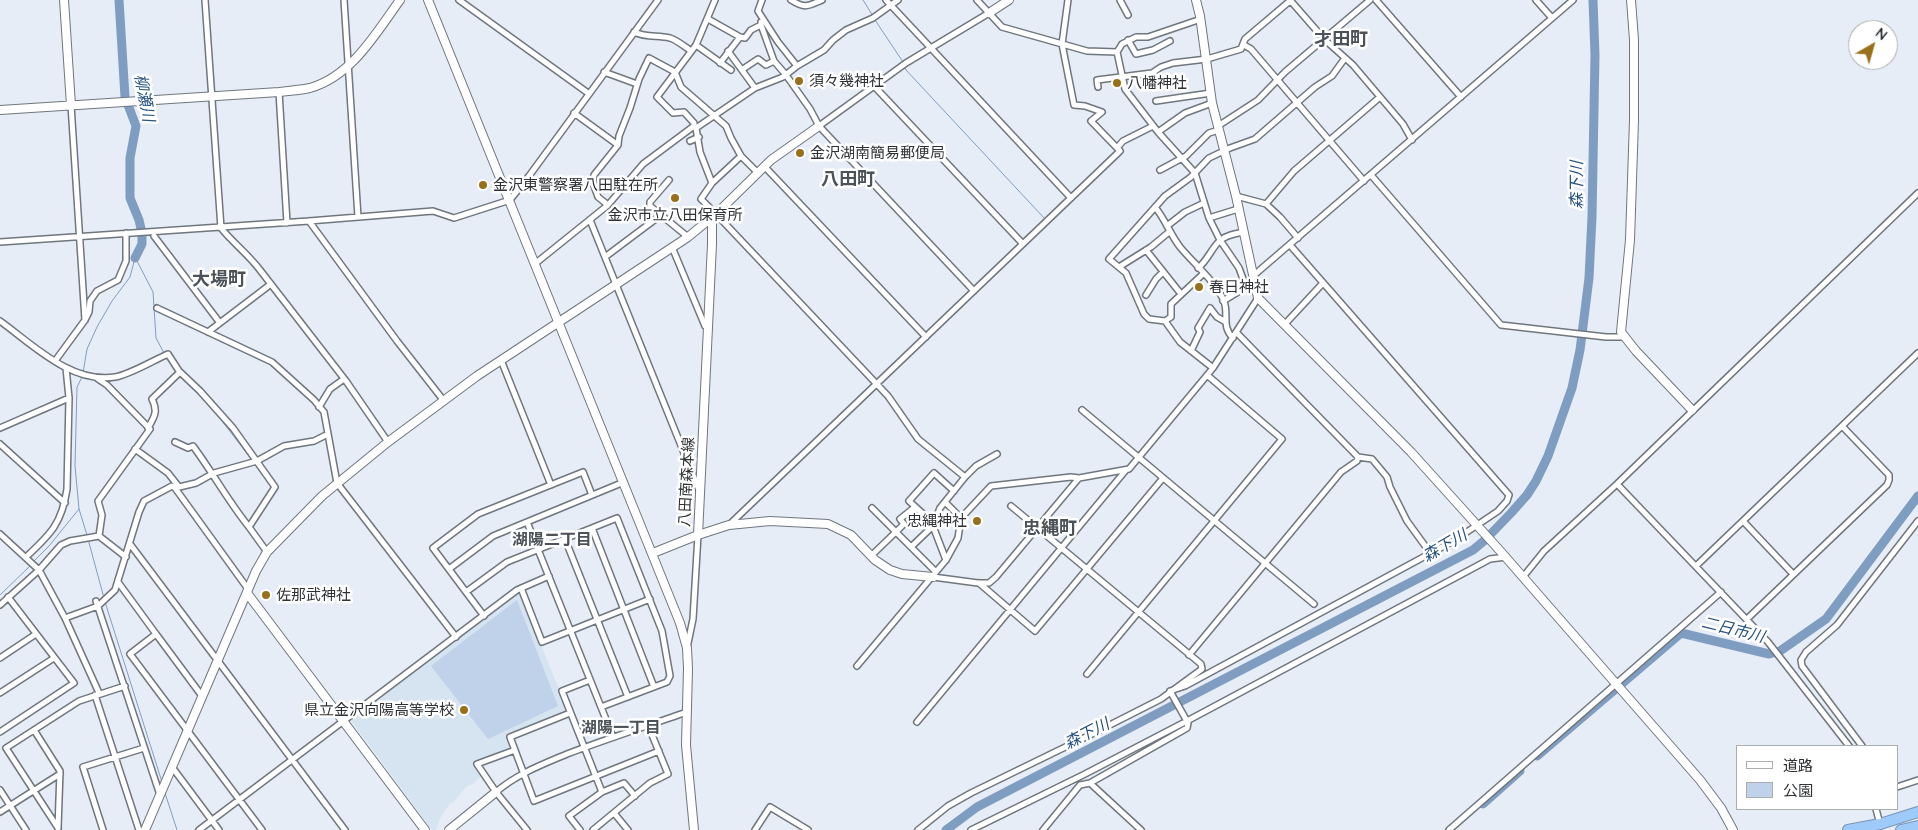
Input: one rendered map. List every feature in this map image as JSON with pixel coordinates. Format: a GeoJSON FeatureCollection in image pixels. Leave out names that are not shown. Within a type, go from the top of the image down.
{"type":"FeatureCollection","features":[{"type":"Feature","properties":{"kind":"highway"},"geometry":{"type":"LineString","coordinates":[[1848,830],[1880,824],[1918,812]]}},
{"type":"Feature","properties":{"kind":"highway"},"geometry":{"type":"LineString","coordinates":[[1901,830],[1918,827]]}},
{"type":"Feature","properties":{"kind":"highway"},"geometry":{"type":"LineString","coordinates":[[1913,830],[1918,827]]}},
{"type":"Feature","properties":{"kind":"street"},"geometry":{"type":"LineString","coordinates":[[64,0],[85,320]]}},
{"type":"Feature","properties":{"kind":"street"},"geometry":{"type":"LineString","coordinates":[[205,0],[221,228],[250,257],[344,379],[388,442]]}},
{"type":"Feature","properties":{"kind":"street"},"geometry":{"type":"LineString","coordinates":[[344,0],[358,217]]}},
{"type":"Feature","properties":{"kind":"street"},"geometry":{"type":"LineString","coordinates":[[0,110],[212,97],[310,88],[348,66],[376,34],[400,0]]}},
{"type":"Feature","properties":{"kind":"street"},"geometry":{"type":"LineString","coordinates":[[428,0],[653,553],[680,623],[687,648]]}},
{"type":"Feature","properties":{"kind":"street"},"geometry":{"type":"LineString","coordinates":[[458,0],[588,93]]}},
{"type":"Feature","properties":{"kind":"street"},"geometry":{"type":"LineString","coordinates":[[0,242],[127,233],[153,234],[433,211],[454,218],[510,200],[658,0]]}},
{"type":"Feature","properties":{"kind":"street"},"geometry":{"type":"LineString","coordinates":[[712,183],[700,152],[699,137],[694,124],[684,112],[673,113],[658,97],[691,51],[697,46],[715,0]]}},
{"type":"Feature","properties":{"kind":"street"},"geometry":{"type":"LineString","coordinates":[[762,0],[758,11],[778,42],[797,66]]}},
{"type":"Feature","properties":{"kind":"street"},"geometry":{"type":"LineString","coordinates":[[791,0],[806,7],[822,0]]}},
{"type":"Feature","properties":{"kind":"street"},"geometry":{"type":"LineString","coordinates":[[886,0],[1071,198]]}},
{"type":"Feature","properties":{"kind":"street"},"geometry":{"type":"LineString","coordinates":[[536,263],[608,205],[643,164],[714,114],[755,88],[786,74],[824,50],[846,30],[874,17],[898,0]]}},
{"type":"Feature","properties":{"kind":"street"},"geometry":{"type":"LineString","coordinates":[[977,0],[1002,27],[1087,51],[1117,52]]}},
{"type":"Feature","properties":{"kind":"street"},"geometry":{"type":"LineString","coordinates":[[145,830],[248,591],[267,552],[336,483],[444,400],[616,283],[688,237],[789,146],[904,64],[1009,0]]}},
{"type":"Feature","properties":{"kind":"street"},"geometry":{"type":"LineString","coordinates":[[729,525],[1120,151],[1091,121],[1102,112],[1085,106],[1074,105],[1062,44],[1068,0]]}},
{"type":"Feature","properties":{"kind":"street"},"geometry":{"type":"LineString","coordinates":[[1120,0],[1128,16]]}},
{"type":"Feature","properties":{"kind":"street"},"geometry":{"type":"LineString","coordinates":[[917,722],[1213,368],[1233,338],[1257,294],[1236,196],[1212,103],[1201,19],[1196,0]]}},
{"type":"Feature","properties":{"kind":"street"},"geometry":{"type":"LineString","coordinates":[[1098,87],[1097,80],[1114,76],[1123,77],[1152,73],[1161,67],[1173,63],[1207,59],[1241,49],[1245,39],[1290,0],[1324,39],[1380,97],[1403,124],[1412,140]]}},
{"type":"Feature","properties":{"kind":"street"},"geometry":{"type":"LineString","coordinates":[[1160,170],[1182,158],[1209,133],[1258,100],[1277,80],[1370,0]]}},
{"type":"Feature","properties":{"kind":"street"},"geometry":{"type":"LineString","coordinates":[[1376,0],[1461,98]]}},
{"type":"Feature","properties":{"kind":"street"},"geometry":{"type":"LineString","coordinates":[[1536,0],[1552,18]]}},
{"type":"Feature","properties":{"kind":"street"},"geometry":{"type":"LineString","coordinates":[[1253,276],[1574,0]]}},
{"type":"Feature","properties":{"kind":"street"},"geometry":{"type":"LineString","coordinates":[[1631,0],[1634,40],[1634,120],[1630,240],[1621,332],[1692,410]]}},
{"type":"Feature","properties":{"kind":"street"},"geometry":{"type":"LineString","coordinates":[[761,16],[761,25],[774,61],[786,74],[810,109],[819,126],[974,291]]}},
{"type":"Feature","properties":{"kind":"street"},"geometry":{"type":"LineString","coordinates":[[708,19],[745,38],[751,30],[761,25]]}},
{"type":"Feature","properties":{"kind":"street"},"geometry":{"type":"LineString","coordinates":[[1201,19],[1148,37],[1136,37],[1128,40],[1122,44],[1117,52],[1125,89],[1153,126],[1195,173],[1209,218],[1220,240],[1239,268],[1246,287],[1257,294],[1411,452],[1478,526],[1619,685],[1700,780],[1721,808],[1733,830]]}},
{"type":"Feature","properties":{"kind":"street"},"geometry":{"type":"LineString","coordinates":[[634,32],[645,36],[672,39],[691,51]]}},
{"type":"Feature","properties":{"kind":"street"},"geometry":{"type":"LineString","coordinates":[[720,62],[740,37]]}},
{"type":"Feature","properties":{"kind":"street"},"geometry":{"type":"LineString","coordinates":[[1128,40],[1136,54],[1153,50],[1170,41]]}},
{"type":"Feature","properties":{"kind":"street"},"geometry":{"type":"LineString","coordinates":[[1244,45],[1251,49],[1364,181]]}},
{"type":"Feature","properties":{"kind":"street"},"geometry":{"type":"LineString","coordinates":[[697,46],[731,70]]}},
{"type":"Feature","properties":{"kind":"street"},"geometry":{"type":"LineString","coordinates":[[728,51],[743,69],[755,88]]}},
{"type":"Feature","properties":{"kind":"street"},"geometry":{"type":"LineString","coordinates":[[608,205],[598,197],[593,183],[594,175],[618,145],[619,136],[637,84],[649,58],[675,72],[681,87],[726,126],[741,156],[758,173]]}},
{"type":"Feature","properties":{"kind":"street"},"geometry":{"type":"LineString","coordinates":[[1203,274],[1170,304],[1172,317],[1165,321],[1149,319],[1144,314],[1126,273],[1109,259],[1165,196],[1195,173],[1209,158],[1255,139],[1315,87],[1332,76],[1344,58]]}},
{"type":"Feature","properties":{"kind":"street"},"geometry":{"type":"LineString","coordinates":[[743,69],[758,59],[766,65],[774,61]]}},
{"type":"Feature","properties":{"kind":"street"},"geometry":{"type":"LineString","coordinates":[[604,72],[637,84]]}},
{"type":"Feature","properties":{"kind":"street"},"geometry":{"type":"LineString","coordinates":[[874,86],[1023,244]]}},
{"type":"Feature","properties":{"kind":"street"},"geometry":{"type":"LineString","coordinates":[[279,92],[287,223]]}},
{"type":"Feature","properties":{"kind":"street"},"geometry":{"type":"LineString","coordinates":[[1156,101],[1211,93]]}},
{"type":"Feature","properties":{"kind":"street"},"geometry":{"type":"LineString","coordinates":[[1266,204],[1294,171],[1380,97]]}},
{"type":"Feature","properties":{"kind":"street"},"geometry":{"type":"LineString","coordinates":[[1158,132],[1185,113],[1212,103]]}},
{"type":"Feature","properties":{"kind":"street"},"geometry":{"type":"LineString","coordinates":[[574,113],[618,145]]}},
{"type":"Feature","properties":{"kind":"street"},"geometry":{"type":"LineString","coordinates":[[1117,148],[1123,141],[1153,126]]}},
{"type":"Feature","properties":{"kind":"street"},"geometry":{"type":"LineString","coordinates":[[690,141],[699,137]]}},
{"type":"Feature","properties":{"kind":"street"},"geometry":{"type":"LineString","coordinates":[[741,156],[712,183],[700,199],[888,396],[918,440],[965,477]]}},
{"type":"Feature","properties":{"kind":"street"},"geometry":{"type":"LineString","coordinates":[[765,167],[926,337]]}},
{"type":"Feature","properties":{"kind":"street"},"geometry":{"type":"LineString","coordinates":[[1371,176],[1501,325],[1606,337],[1624,337]]}},
{"type":"Feature","properties":{"kind":"street"},"geometry":{"type":"LineString","coordinates":[[669,180],[650,202],[650,206],[688,237]]}},
{"type":"Feature","properties":{"kind":"street"},"geometry":{"type":"LineString","coordinates":[[1523,577],[1544,552],[1918,193]]}},
{"type":"Feature","properties":{"kind":"street"},"geometry":{"type":"LineString","coordinates":[[1236,196],[1266,204],[1298,238]]}},
{"type":"Feature","properties":{"kind":"street"},"geometry":{"type":"LineString","coordinates":[[1119,267],[1146,250],[1185,212],[1204,203]]}},
{"type":"Feature","properties":{"kind":"street"},"geometry":{"type":"LineString","coordinates":[[1156,207],[1180,247],[1223,301],[1227,332],[1233,338]]}},
{"type":"Feature","properties":{"kind":"street"},"geometry":{"type":"LineString","coordinates":[[1209,218],[1238,208]]}},
{"type":"Feature","properties":{"kind":"street"},"geometry":{"type":"LineString","coordinates":[[605,257],[661,215]]}},
{"type":"Feature","properties":{"kind":"street","name":"八田南森本線"},"geometry":{"type":"LineString","coordinates":[[653,553],[698,535],[714,215]]}},
{"type":"Feature","properties":{"kind":"street"},"geometry":{"type":"LineString","coordinates":[[590,220],[700,493]]}},
{"type":"Feature","properties":{"kind":"street"},"geometry":{"type":"LineString","coordinates":[[309,221],[396,341],[444,400]]}},
{"type":"Feature","properties":{"kind":"street"},"geometry":{"type":"LineString","coordinates":[[1198,268],[1204,264],[1220,240],[1227,236],[1244,232]]}},
{"type":"Feature","properties":{"kind":"street"},"geometry":{"type":"LineString","coordinates":[[55,361],[90,312],[90,301],[97,291],[118,280],[126,261],[127,233]]}},
{"type":"Feature","properties":{"kind":"street"},"geometry":{"type":"LineString","coordinates":[[153,234],[220,323]]}},
{"type":"Feature","properties":{"kind":"street"},"geometry":{"type":"LineString","coordinates":[[1171,692],[1431,554],[1478,526],[1498,511],[1507,501],[1509,495],[1290,245]]}},
{"type":"Feature","properties":{"kind":"street"},"geometry":{"type":"LineString","coordinates":[[672,247],[705,326],[708,327]]}},
{"type":"Feature","properties":{"kind":"street"},"geometry":{"type":"LineString","coordinates":[[1146,250],[1181,294]]}},
{"type":"Feature","properties":{"kind":"street"},"geometry":{"type":"LineString","coordinates":[[1146,296],[1156,278],[1163,272]]}},
{"type":"Feature","properties":{"kind":"street"},"geometry":{"type":"LineString","coordinates":[[1285,324],[1323,283]]}},
{"type":"Feature","properties":{"kind":"street"},"geometry":{"type":"LineString","coordinates":[[208,332],[271,284]]}},
{"type":"Feature","properties":{"kind":"street"},"geometry":{"type":"LineString","coordinates":[[1223,301],[1246,287]]}},
{"type":"Feature","properties":{"kind":"street"},"geometry":{"type":"LineString","coordinates":[[157,308],[272,362],[324,412],[336,483],[456,638]]}},
{"type":"Feature","properties":{"kind":"street"},"geometry":{"type":"LineString","coordinates":[[1190,351],[1200,332],[1198,328],[1210,308],[1217,317],[1226,322]]}},
{"type":"Feature","properties":{"kind":"street"},"geometry":{"type":"LineString","coordinates":[[0,321],[55,361],[69,369],[97,378],[107,385],[148,428]]}},
{"type":"Feature","properties":{"kind":"street"},"geometry":{"type":"LineString","coordinates":[[1165,321],[1180,342],[1213,368]]}},
{"type":"Feature","properties":{"kind":"street"},"geometry":{"type":"LineString","coordinates":[[1236,332],[1358,457],[1372,459],[1387,477],[1390,487],[1408,521],[1431,554]]}},
{"type":"Feature","properties":{"kind":"street"},"geometry":{"type":"LineString","coordinates":[[1696,566],[1918,353]]}},
{"type":"Feature","properties":{"kind":"street"},"geometry":{"type":"LineString","coordinates":[[97,378],[117,377],[168,354],[179,374],[200,391],[233,428],[275,487],[249,527]]}},
{"type":"Feature","properties":{"kind":"street"},"geometry":{"type":"LineString","coordinates":[[502,360],[551,485]]}},
{"type":"Feature","properties":{"kind":"street"},"geometry":{"type":"LineString","coordinates":[[28,558],[55,527],[62,515],[65,503],[67,489],[69,369]]}},
{"type":"Feature","properties":{"kind":"street"},"geometry":{"type":"LineString","coordinates":[[98,536],[102,516],[98,501],[150,430],[148,428],[156,415],[156,408],[152,399],[179,374]]}},
{"type":"Feature","properties":{"kind":"street"},"geometry":{"type":"LineString","coordinates":[[1087,674],[1282,438],[1207,375]]}},
{"type":"Feature","properties":{"kind":"street"},"geometry":{"type":"LineString","coordinates":[[319,407],[330,389],[344,379]]}},
{"type":"Feature","properties":{"kind":"street"},"geometry":{"type":"LineString","coordinates":[[0,428],[69,398]]}},
{"type":"Feature","properties":{"kind":"street"},"geometry":{"type":"LineString","coordinates":[[1082,410],[1314,604]]}},
{"type":"Feature","properties":{"kind":"street"},"geometry":{"type":"LineString","coordinates":[[1747,619],[1887,485],[1889,475],[1842,426]]}},
{"type":"Feature","properties":{"kind":"street"},"geometry":{"type":"LineString","coordinates":[[65,618],[98,604],[110,594],[118,582],[144,501],[172,486],[177,487],[196,483],[214,473],[257,461],[284,446],[314,441],[328,434]]}},
{"type":"Feature","properties":{"kind":"street"},"geometry":{"type":"LineString","coordinates":[[175,442],[188,448],[194,446],[214,473],[224,494],[267,552]]}},
{"type":"Feature","properties":{"kind":"street"},"geometry":{"type":"LineString","coordinates":[[0,444],[65,503]]}},
{"type":"Feature","properties":{"kind":"street"},"geometry":{"type":"LineString","coordinates":[[135,449],[168,473],[248,591],[421,829]]}},
{"type":"Feature","properties":{"kind":"street"},"geometry":{"type":"LineString","coordinates":[[911,547],[933,526],[940,508],[965,477],[976,466],[997,454]]}},
{"type":"Feature","properties":{"kind":"street"},"geometry":{"type":"LineString","coordinates":[[1189,655],[1341,472],[1357,461],[1358,457]]}},
{"type":"Feature","properties":{"kind":"street"},"geometry":{"type":"LineString","coordinates":[[857,666],[946,560],[958,538],[961,518],[991,486],[1071,477],[1079,478],[1126,470]]}},
{"type":"Feature","properties":{"kind":"street"},"geometry":{"type":"LineString","coordinates":[[484,616],[433,548],[478,514],[583,472],[592,495]]}},
{"type":"Feature","properties":{"kind":"street"},"geometry":{"type":"LineString","coordinates":[[946,560],[931,521],[909,501],[934,473],[954,491]]}},
{"type":"Feature","properties":{"kind":"street"},"geometry":{"type":"LineString","coordinates":[[694,830],[686,745],[687,648],[693,619],[698,535],[729,525],[770,521],[828,524],[851,535],[871,556],[890,570],[902,574],[934,575],[978,583],[989,582],[996,577],[1079,478]]}},
{"type":"Feature","properties":{"kind":"street"},"geometry":{"type":"LineString","coordinates":[[978,583],[1035,632],[1163,478]]}},
{"type":"Feature","properties":{"kind":"street"},"geometry":{"type":"LineString","coordinates":[[449,569],[494,536],[624,482]]}},
{"type":"Feature","properties":{"kind":"street"},"geometry":{"type":"LineString","coordinates":[[1617,484],[1780,656],[1848,745]]}},
{"type":"Feature","properties":{"kind":"street"},"geometry":{"type":"LineString","coordinates":[[945,502],[961,518]]}},
{"type":"Feature","properties":{"kind":"street"},"geometry":{"type":"LineString","coordinates":[[918,830],[948,806],[970,793],[1160,699],[1202,669],[1201,664],[1011,506]]}},
{"type":"Feature","properties":{"kind":"street"},"geometry":{"type":"LineString","coordinates":[[871,556],[904,524],[900,519],[915,507]]}},
{"type":"Feature","properties":{"kind":"street"},"geometry":{"type":"LineString","coordinates":[[872,508],[911,547],[934,575]]}},
{"type":"Feature","properties":{"kind":"street"},"geometry":{"type":"LineString","coordinates":[[466,592],[508,562],[617,518],[662,630],[670,676],[667,682],[601,707]]}},
{"type":"Feature","properties":{"kind":"street"},"geometry":{"type":"LineString","coordinates":[[1743,521],[1793,574]]}},
{"type":"Feature","properties":{"kind":"street"},"geometry":{"type":"LineString","coordinates":[[1861,745],[1802,666],[1801,660],[1806,652],[1837,625],[1918,521]]}},
{"type":"Feature","properties":{"kind":"street"},"geometry":{"type":"LineString","coordinates":[[528,522],[613,738]]}},
{"type":"Feature","properties":{"kind":"street"},"geometry":{"type":"LineString","coordinates":[[592,528],[654,687]]}},
{"type":"Feature","properties":{"kind":"street"},"geometry":{"type":"LineString","coordinates":[[0,534],[38,569],[65,618],[97,694],[139,830]]}},
{"type":"Feature","properties":{"kind":"street"},"geometry":{"type":"LineString","coordinates":[[0,605],[61,546],[77,539],[98,536],[126,557]]}},
{"type":"Feature","properties":{"kind":"street"},"geometry":{"type":"LineString","coordinates":[[565,539],[628,697]]}},
{"type":"Feature","properties":{"kind":"street"},"geometry":{"type":"LineString","coordinates":[[130,544],[345,830]]}},
{"type":"Feature","properties":{"kind":"street"},"geometry":{"type":"LineString","coordinates":[[971,830],[1085,774],[1477,566],[1504,555]]}},
{"type":"Feature","properties":{"kind":"street"},"geometry":{"type":"LineString","coordinates":[[199,830],[521,588],[549,576]]}},
{"type":"Feature","properties":{"kind":"street"},"geometry":{"type":"LineString","coordinates":[[118,582],[202,696]]}},
{"type":"Feature","properties":{"kind":"street"},"geometry":{"type":"LineString","coordinates":[[521,588],[542,642],[650,600]]}},
{"type":"Feature","properties":{"kind":"street"},"geometry":{"type":"LineString","coordinates":[[1449,830],[1619,685],[1721,592]]}},
{"type":"Feature","properties":{"kind":"street"},"geometry":{"type":"LineString","coordinates":[[0,732],[74,683],[8,597]]}},
{"type":"Feature","properties":{"kind":"street"},"geometry":{"type":"LineString","coordinates":[[98,604],[160,794]]}},
{"type":"Feature","properties":{"kind":"street"},"geometry":{"type":"LineString","coordinates":[[0,658],[36,634]]}},
{"type":"Feature","properties":{"kind":"street"},"geometry":{"type":"LineString","coordinates":[[156,634],[130,654],[262,830]]}},
{"type":"Feature","properties":{"kind":"street"},"geometry":{"type":"LineString","coordinates":[[0,694],[54,658]]}},
{"type":"Feature","properties":{"kind":"street"},"geometry":{"type":"LineString","coordinates":[[590,680],[562,692],[602,792]]}},
{"type":"Feature","properties":{"kind":"street"},"geometry":{"type":"LineString","coordinates":[[58,829],[6,748],[79,701],[125,686]]}},
{"type":"Feature","properties":{"kind":"street"},"geometry":{"type":"LineString","coordinates":[[1043,830],[1080,786],[1090,783],[1187,728],[1186,721],[1171,692]]}},
{"type":"Feature","properties":{"kind":"street"},"geometry":{"type":"LineString","coordinates":[[449,830],[509,780],[523,772],[584,747],[687,712]]}},
{"type":"Feature","properties":{"kind":"street"},"geometry":{"type":"LineString","coordinates":[[570,713],[510,737],[534,800],[659,751]]}},
{"type":"Feature","properties":{"kind":"street"},"geometry":{"type":"LineString","coordinates":[[593,830],[650,783],[668,774],[648,725]]}},
{"type":"Feature","properties":{"kind":"street"},"geometry":{"type":"LineString","coordinates":[[34,730],[60,771],[58,829]]}},
{"type":"Feature","properties":{"kind":"street"},"geometry":{"type":"LineString","coordinates":[[103,830],[83,767],[144,748]]}},
{"type":"Feature","properties":{"kind":"street"},"geometry":{"type":"LineString","coordinates":[[515,750],[477,764],[496,792],[527,830]]}},
{"type":"Feature","properties":{"kind":"street"},"geometry":{"type":"LineString","coordinates":[[172,767],[219,830]]}},
{"type":"Feature","properties":{"kind":"street"},"geometry":{"type":"LineString","coordinates":[[0,812],[60,774]]}},
{"type":"Feature","properties":{"kind":"street"},"geometry":{"type":"LineString","coordinates":[[1898,787],[1918,780]]}},
{"type":"Feature","properties":{"kind":"street"},"geometry":{"type":"LineString","coordinates":[[580,830],[569,816],[602,792],[624,783],[635,796]]}},
{"type":"Feature","properties":{"kind":"street"},"geometry":{"type":"LineString","coordinates":[[1090,783],[1141,830]]}},
{"type":"Feature","properties":{"kind":"street"},"geometry":{"type":"LineString","coordinates":[[0,790],[26,830]]}},
{"type":"Feature","properties":{"kind":"street"},"geometry":{"type":"LineString","coordinates":[[755,830],[770,807],[808,830]]}},
{"type":"Feature","properties":{"kind":"street"},"geometry":{"type":"LineString","coordinates":[[1876,810],[1880,824]]}},
{"type":"Feature","properties":{"kind":"street"},"geometry":{"type":"LineString","coordinates":[[614,813],[628,830]]}},
{"type":"Feature","properties":{"kind":"shaded area","name":"県立金沢向陽高等学校"},"geometry":{"type":"Polygon","coordinates":[[[520,593],[567,709],[566,712],[506,735],[510,748],[508,751],[476,763],[475,765],[481,776],[474,783],[466,787],[453,803],[451,802],[440,818],[436,830],[432,830],[350,719],[520,593]]]}},
{"type":"Feature","properties":{"kind":"green space"},"geometry":{"type":"Polygon","coordinates":[[[517,600],[558,706],[488,739],[431,666],[517,600]]]}},
{"type":"Feature","properties":{"kind":"waterway","name":"柳瀬川"},"geometry":{"type":"LineString","coordinates":[[119,0],[125,97],[136,126],[130,158],[130,198],[139,220],[142,244],[135,258]]}},
{"type":"Feature","properties":{"kind":"waterway"},"geometry":{"type":"LineString","coordinates":[[863,0],[873,16]]}},
{"type":"Feature","properties":{"kind":"waterway","name":"森下川"},"geometry":{"type":"LineString","coordinates":[[946,830],[977,807],[1473,550],[1485,540],[1527,495],[1548,456],[1572,388],[1580,350],[1589,278],[1592,217],[1595,55],[1593,0]]}},
{"type":"Feature","properties":{"kind":"waterway"},"geometry":{"type":"LineString","coordinates":[[711,17],[716,5]]}},
{"type":"Feature","properties":{"kind":"waterway"},"geometry":{"type":"LineString","coordinates":[[875,20],[903,62]]}},
{"type":"Feature","properties":{"kind":"waterway"},"geometry":{"type":"LineString","coordinates":[[701,39],[709,22]]}},
{"type":"Feature","properties":{"kind":"waterway"},"geometry":{"type":"LineString","coordinates":[[904,66],[1045,219]]}},
{"type":"Feature","properties":{"kind":"waterway"},"geometry":{"type":"LineString","coordinates":[[83,373],[87,349],[112,301],[130,277],[135,258]]}},
{"type":"Feature","properties":{"kind":"waterway"},"geometry":{"type":"LineString","coordinates":[[136,259],[153,292],[156,338],[164,353]]}},
{"type":"Feature","properties":{"kind":"waterway"},"geometry":{"type":"LineString","coordinates":[[166,357],[176,372]]}},
{"type":"Feature","properties":{"kind":"waterway"},"geometry":{"type":"LineString","coordinates":[[179,375],[212,408],[252,460]]}},
{"type":"Feature","properties":{"kind":"waterway"},"geometry":{"type":"LineString","coordinates":[[82,377],[77,387],[75,466],[79,509],[87,535]]}},
{"type":"Feature","properties":{"kind":"waterway","name":"二日市川"},"geometry":{"type":"LineString","coordinates":[[1537,756],[1681,633],[1769,654],[1780,651],[1826,619],[1918,496]]}},
{"type":"Feature","properties":{"kind":"waterway"},"geometry":{"type":"LineString","coordinates":[[32,563],[49,546],[79,509]]}},
{"type":"Feature","properties":{"kind":"waterway"},"geometry":{"type":"LineString","coordinates":[[88,539],[104,598]]}},
{"type":"Feature","properties":{"kind":"waterway"},"geometry":{"type":"LineString","coordinates":[[0,595],[30,566]]}},
{"type":"Feature","properties":{"kind":"waterway"},"geometry":{"type":"LineString","coordinates":[[105,602],[162,782]]}},
{"type":"Feature","properties":{"kind":"waterway","name":"二日市川"},"geometry":{"type":"LineString","coordinates":[[1483,804],[1520,771]]}},
{"type":"Feature","properties":{"kind":"waterway"},"geometry":{"type":"LineString","coordinates":[[165,793],[177,830]]}},
{"type":"Feature","properties":{"kind":"place","name":"須々幾神社"},"geometry":{"type":"Point","coordinates":[799,81]}},
{"type":"Feature","properties":{"kind":"place","name":"八幡神社"},"geometry":{"type":"Point","coordinates":[1117,83]}},
{"type":"Feature","properties":{"kind":"place","name":"金沢湖南簡易郵便局"},"geometry":{"type":"Point","coordinates":[800,153]}},
{"type":"Feature","properties":{"kind":"place","name":"金沢東警察署八田駐在所"},"geometry":{"type":"Point","coordinates":[483,185]}},
{"type":"Feature","properties":{"kind":"place","name":"金沢市立八田保育所"},"geometry":{"type":"Point","coordinates":[675,198]}},
{"type":"Feature","properties":{"kind":"place","name":"春日神社"},"geometry":{"type":"Point","coordinates":[1199,287]}},
{"type":"Feature","properties":{"kind":"place","name":"忠縄神社"},"geometry":{"type":"Point","coordinates":[977,521]}},
{"type":"Feature","properties":{"kind":"place","name":"佐那武神社"},"geometry":{"type":"Point","coordinates":[266,595]}},
{"type":"Feature","properties":{"kind":"place","name":"県立金沢向陽高等学校"},"geometry":{"type":"Point","coordinates":[464,710]}},
{"type":"Feature","properties":{"kind":"district","name":"才田町"},"geometry":{"type":"Point","coordinates":[1341,40]}},
{"type":"Feature","properties":{"kind":"district","name":"八田町"},"geometry":{"type":"Point","coordinates":[848,180]}},
{"type":"Feature","properties":{"kind":"district","name":"大場町"},"geometry":{"type":"Point","coordinates":[219,280]}},
{"type":"Feature","properties":{"kind":"district","name":"忠縄町"},"geometry":{"type":"Point","coordinates":[1050,529]}},
{"type":"Feature","properties":{"kind":"district","name":"湖陽二丁目"},"geometry":{"type":"Point","coordinates":[552,540]}},
{"type":"Feature","properties":{"kind":"district","name":"湖陽一丁目"},"geometry":{"type":"Point","coordinates":[621,728]}}]}
